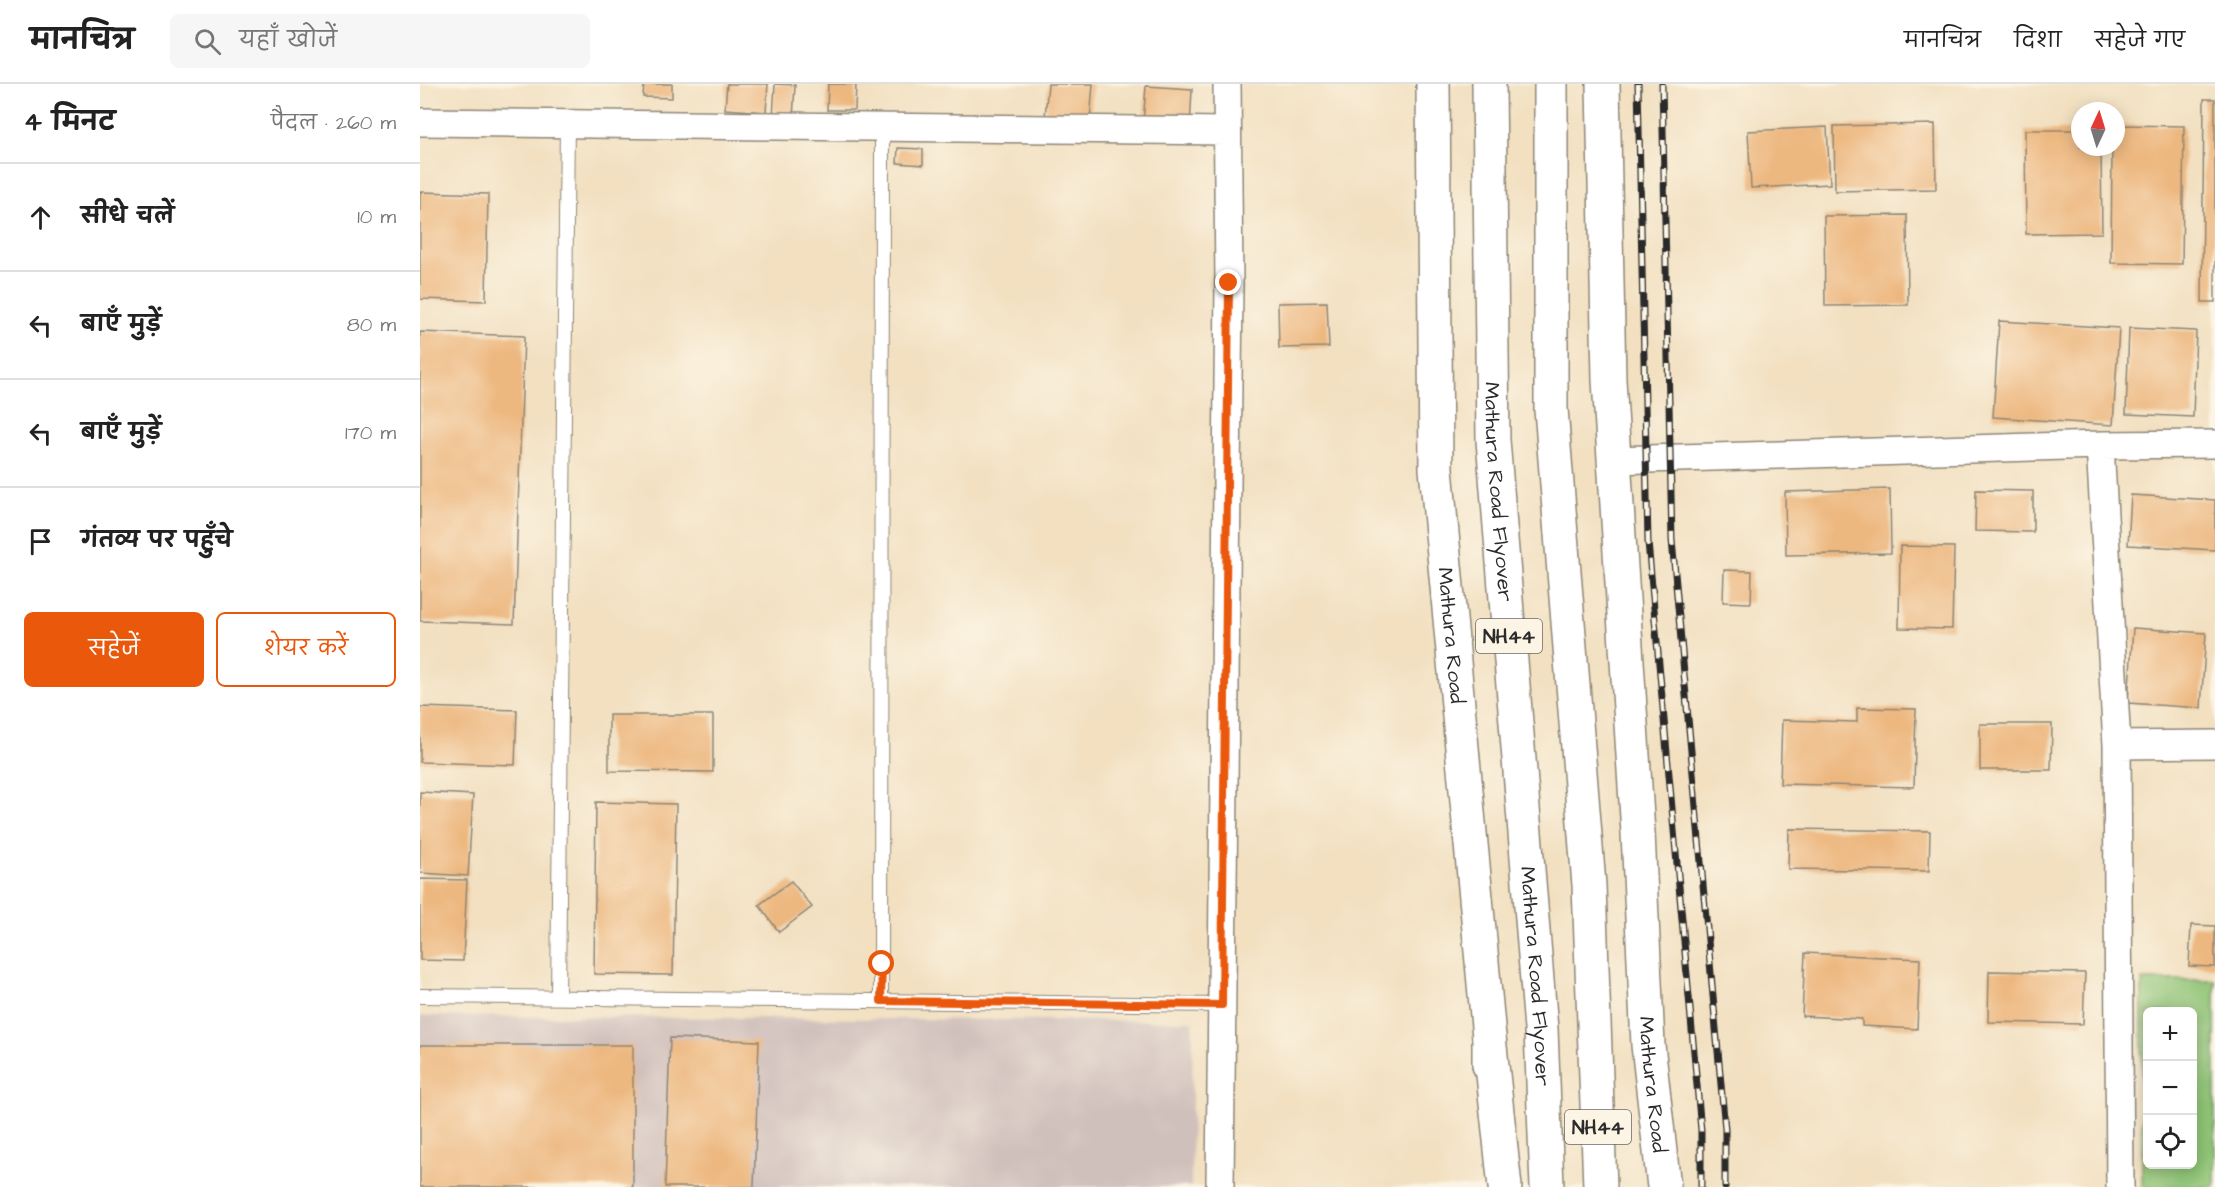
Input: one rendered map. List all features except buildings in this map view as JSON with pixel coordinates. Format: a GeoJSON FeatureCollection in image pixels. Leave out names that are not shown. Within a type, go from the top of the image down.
{"type":"FeatureCollection","features":[{"type":"Feature","properties":{"kind":"main road","name":"Mathura Road"},"geometry":{"type":"LineString","coordinates":[[1433,84],[1436,469],[1489,1037],[1490,1187]]}},
{"type":"Feature","properties":{"kind":"main road","name":"Mathura Road Flyover"},"geometry":{"type":"LineString","coordinates":[[1489,84],[1493,440],[1541,1029],[1547,1187]]}},
{"type":"Feature","properties":{"kind":"main road","name":"NH44"},"geometry":{"type":"LineString","coordinates":[[1551,84],[1551,409],[1589,885],[1601,1184]]}},
{"type":"Feature","properties":{"kind":"main road","name":"Mathura Road"},"geometry":{"type":"LineString","coordinates":[[1603,84],[1609,380],[1637,821],[1648,1045],[1664,1187]]}},
{"type":"Feature","properties":{"kind":"main road"},"geometry":{"type":"LineString","coordinates":[[1489,1037],[1505,1187]]}},
{"type":"Feature","properties":{"kind":"street"},"geometry":{"type":"LineString","coordinates":[[1220,1187],[1229,283],[1227,84]]}},
{"type":"Feature","properties":{"kind":"street"},"geometry":{"type":"LineString","coordinates":[[420,122],[1227,131]]}},
{"type":"Feature","properties":{"kind":"street"},"geometry":{"type":"LineString","coordinates":[[1614,460],[2100,445],[2215,444]]}},
{"type":"Feature","properties":{"kind":"street"},"geometry":{"type":"LineString","coordinates":[[2100,445],[2117,745],[2120,1187]]}},
{"type":"Feature","properties":{"kind":"street"},"geometry":{"type":"LineString","coordinates":[[2117,745],[2215,744]]}},
{"type":"Feature","properties":{"kind":"lane"},"geometry":{"type":"LineString","coordinates":[[558,997],[567,124]]}},
{"type":"Feature","properties":{"kind":"lane"},"geometry":{"type":"LineString","coordinates":[[881,1001],[882,127]]}},
{"type":"Feature","properties":{"kind":"lane"},"geometry":{"type":"LineString","coordinates":[[420,996],[1222,1005]]}},
{"type":"Feature","properties":{"kind":"shaded area"},"geometry":{"type":"Polygon","coordinates":[[[420,1016],[1193,1021],[1191,1187],[420,1187],[420,1016]]]}},
{"type":"Feature","properties":{"kind":"green space"},"geometry":{"type":"Polygon","coordinates":[[[2142,980],[2215,980],[2215,1187],[2142,1187],[2142,980]]]}},
{"type":"Feature","properties":{"kind":"railway"},"geometry":{"type":"LineString","coordinates":[[1638,84],[1648,542],[1701,1130],[1701,1187]]}},
{"type":"Feature","properties":{"kind":"railway"},"geometry":{"type":"LineString","coordinates":[[1662,84],[1672,540],[1725,1129],[1725,1187]]}},
{"type":"Feature","properties":{"kind":"route"},"geometry":{"type":"LineString","coordinates":[[882,964],[881,1001],[1222,1005],[1229,283]]}}]}
